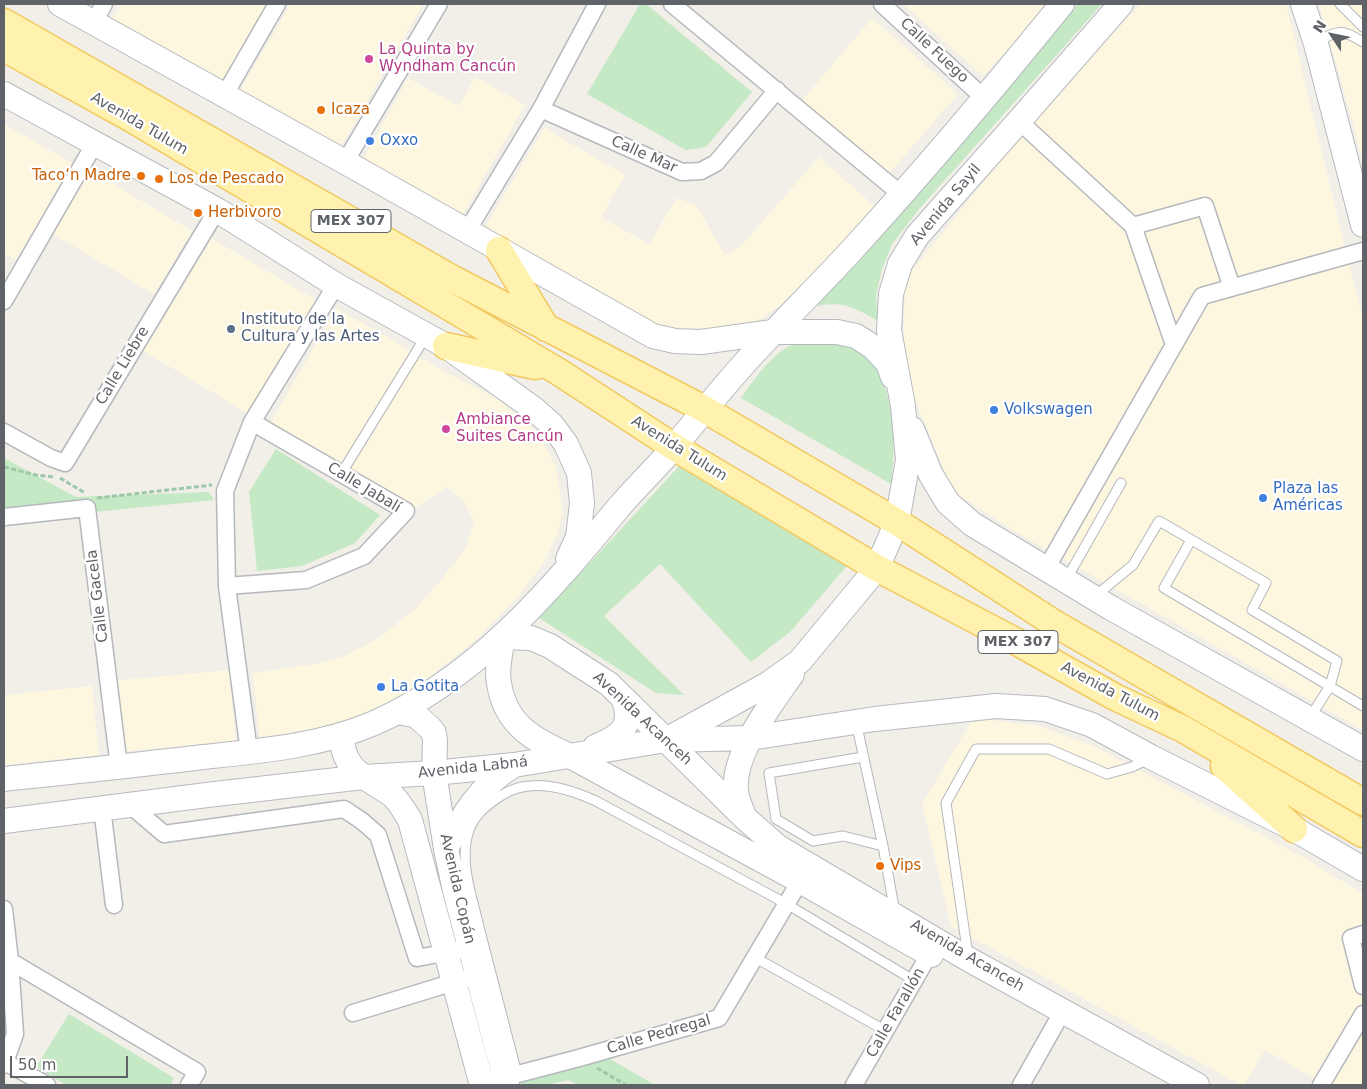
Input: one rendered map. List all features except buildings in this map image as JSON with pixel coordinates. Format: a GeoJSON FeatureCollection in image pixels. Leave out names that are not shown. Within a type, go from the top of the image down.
{"type":"FeatureCollection","features":[{"type":"Feature","properties":{"kind":"main road","name":"Avenida Tulum"},"geometry":{"type":"LineString","coordinates":[[4,22],[453,280],[704,409],[897,522],[1052,622],[1363,802]]}},
{"type":"Feature","properties":{"kind":"main road","name":"Avenida Tulum"},"geometry":{"type":"LineString","coordinates":[[4,48],[132,119],[559,372],[674,447],[877,568],[1115,696],[1183,729],[1363,834]]}},
{"type":"Feature","properties":{"kind":"main road"},"geometry":{"type":"LineString","coordinates":[[498,250],[546,328]]}},
{"type":"Feature","properties":{"kind":"main road"},"geometry":{"type":"LineString","coordinates":[[436,340],[559,372]]}},
{"type":"Feature","properties":{"kind":"main road"},"geometry":{"type":"LineString","coordinates":[[1183,729],[1294,829]]}},
{"type":"Feature","properties":{"kind":"street"},"geometry":{"type":"LineString","coordinates":[[60,4],[99,13],[224,96],[346,162],[652,336],[676,341],[701,342],[773,332],[837,332],[856,336],[874,347],[888,363],[931,475],[948,503],[972,524],[1111,608],[1363,749]]}},
{"type":"Feature","properties":{"kind":"street"},"geometry":{"type":"LineString","coordinates":[[224,96],[277,4]]}},
{"type":"Feature","properties":{"kind":"street"},"geometry":{"type":"LineString","coordinates":[[346,162],[439,4]]}},
{"type":"Feature","properties":{"kind":"street"},"geometry":{"type":"LineString","coordinates":[[467,232],[541,109],[596,4]]}},
{"type":"Feature","properties":{"kind":"street"},"geometry":{"type":"LineString","coordinates":[[672,4],[902,195]]}},
{"type":"Feature","properties":{"kind":"street","name":"Calle Fuego"},"geometry":{"type":"LineString","coordinates":[[882,4],[985,99]]}},
{"type":"Feature","properties":{"kind":"street"},"geometry":{"type":"LineString","coordinates":[[4,779],[249,752],[311,742],[342,735],[397,712],[450,679],[503,637],[561,577],[622,503],[674,447],[704,409],[773,332],[902,195],[985,99],[1062,4]]}},
{"type":"Feature","properties":{"kind":"street","name":"Avenida Sayil"},"geometry":{"type":"LineString","coordinates":[[877,568],[897,522],[908,460],[903,406],[889,330],[891,294],[900,264],[917,236],[1121,4]]}},
{"type":"Feature","properties":{"kind":"street"},"geometry":{"type":"LineString","coordinates":[[1303,5],[1316,44],[1363,225]]}},
{"type":"Feature","properties":{"kind":"street","name":"Calle Mar"},"geometry":{"type":"LineString","coordinates":[[541,109],[682,172],[701,171],[716,163],[777,90]]}},
{"type":"Feature","properties":{"kind":"street"},"geometry":{"type":"LineString","coordinates":[[4,94],[217,210],[336,285],[436,340],[534,409],[552,425],[566,444],[579,473],[582,504],[578,537],[561,577]]}},
{"type":"Feature","properties":{"kind":"street"},"geometry":{"type":"LineString","coordinates":[[1019,121],[1133,226],[1174,345]]}},
{"type":"Feature","properties":{"kind":"street"},"geometry":{"type":"LineString","coordinates":[[4,301],[95,144]]}},
{"type":"Feature","properties":{"kind":"street"},"geometry":{"type":"LineString","coordinates":[[1133,226],[1205,206],[1232,288]]}},
{"type":"Feature","properties":{"kind":"street","name":"Calle Liebre"},"geometry":{"type":"LineString","coordinates":[[4,432],[51,458],[66,463],[217,210]]}},
{"type":"Feature","properties":{"kind":"street"},"geometry":{"type":"LineString","coordinates":[[1056,575],[1174,345],[1202,296],[1363,252]]}},
{"type":"Feature","properties":{"kind":"street"},"geometry":{"type":"LineString","coordinates":[[249,752],[227,586],[225,491],[252,422],[336,285]]}},
{"type":"Feature","properties":{"kind":"street","name":"Calle Jabalí"},"geometry":{"type":"LineString","coordinates":[[227,586],[306,580],[364,556],[406,511],[252,422]]}},
{"type":"Feature","properties":{"kind":"street","name":"Calle Gacela"},"geometry":{"type":"LineString","coordinates":[[4,517],[87,508],[119,767]]}},
{"type":"Feature","properties":{"kind":"street","name":"Avenida Labná"},"geometry":{"type":"LineString","coordinates":[[4,821],[362,777],[514,765],[666,740],[768,684],[800,661],[877,568]]}},
{"type":"Feature","properties":{"kind":"street","name":"Avenida Acanceh"},"geometry":{"type":"LineString","coordinates":[[1163,1085],[1056,1023],[934,947],[800,881],[570,756],[552,749],[524,732],[513,720],[507,709],[498,682],[503,637],[531,638],[550,646],[609,684],[745,818],[778,847],[896,916],[934,947],[968,959],[1198,1085]]}},
{"type":"Feature","properties":{"kind":"street"},"geometry":{"type":"LineString","coordinates":[[498,682],[506,664],[516,650],[537,641]]}},
{"type":"Feature","properties":{"kind":"street"},"geometry":{"type":"LineString","coordinates":[[745,818],[737,799],[736,782],[738,770],[750,738],[800,661]]}},
{"type":"Feature","properties":{"kind":"street"},"geometry":{"type":"LineString","coordinates":[[570,756],[611,740],[621,733],[627,722],[627,709],[624,700]]}},
{"type":"Feature","properties":{"kind":"street"},"geometry":{"type":"LineString","coordinates":[[666,740],[750,738],[856,722],[996,706],[1046,709],[1092,725],[1294,829],[1363,869]]}},
{"type":"Feature","properties":{"kind":"street","name":"Avenida Copán"},"geometry":{"type":"LineString","coordinates":[[397,712],[414,715],[430,728],[435,741],[434,772],[446,849],[477,975],[510,1079]]}},
{"type":"Feature","properties":{"kind":"street","name":"Avenida Copán"},"geometry":{"type":"LineString","coordinates":[[342,735],[346,759],[356,772],[394,796],[410,820],[455,982],[479,1085]]}},
{"type":"Feature","properties":{"kind":"street"},"geometry":{"type":"LineString","coordinates":[[446,849],[468,807],[492,781],[514,765]]}},
{"type":"Feature","properties":{"kind":"street"},"geometry":{"type":"LineString","coordinates":[[130,805],[164,834],[344,809],[378,835],[417,958],[470,948]]}},
{"type":"Feature","properties":{"kind":"street"},"geometry":{"type":"LineString","coordinates":[[102,808],[114,905]]}},
{"type":"Feature","properties":{"kind":"street","name":"Calle Pedregal"},"geometry":{"type":"LineString","coordinates":[[479,1085],[510,1079],[719,1018],[785,903],[800,881]]}},
{"type":"Feature","properties":{"kind":"street"},"geometry":{"type":"LineString","coordinates":[[4,910],[10,960],[15,1034],[5,1063],[47,1085]]}},
{"type":"Feature","properties":{"kind":"street"},"geometry":{"type":"LineString","coordinates":[[1363,934],[1351,938],[1363,986]]}},
{"type":"Feature","properties":{"kind":"street","name":"Calle Farallón"},"geometry":{"type":"LineString","coordinates":[[854,1085],[934,947]]}},
{"type":"Feature","properties":{"kind":"street"},"geometry":{"type":"LineString","coordinates":[[10,960],[197,1072],[189,1085]]}},
{"type":"Feature","properties":{"kind":"street"},"geometry":{"type":"LineString","coordinates":[[353,1013],[477,975]]}},
{"type":"Feature","properties":{"kind":"street"},"geometry":{"type":"LineString","coordinates":[[1321,1085],[1363,1014]]}},
{"type":"Feature","properties":{"kind":"street"},"geometry":{"type":"LineString","coordinates":[[1020,1085],[1056,1023]]}},
{"type":"Feature","properties":{"kind":"lane"},"geometry":{"type":"LineString","coordinates":[[1340,4],[1363,27]]}},
{"type":"Feature","properties":{"kind":"lane"},"geometry":{"type":"LineString","coordinates":[[1316,44],[1332,33],[1338,32],[1343,32],[1363,42]]}},
{"type":"Feature","properties":{"kind":"lane"},"geometry":{"type":"LineString","coordinates":[[341,474],[436,340]]}},
{"type":"Feature","properties":{"kind":"lane"},"geometry":{"type":"LineString","coordinates":[[1056,575],[1121,483]]}},
{"type":"Feature","properties":{"kind":"lane"},"geometry":{"type":"LineString","coordinates":[[1094,597],[1133,565],[1159,521],[1266,583],[1252,610],[1337,660],[1330,686],[1309,719]]}},
{"type":"Feature","properties":{"kind":"lane"},"geometry":{"type":"LineString","coordinates":[[1191,540],[1164,588],[1363,706]]}},
{"type":"Feature","properties":{"kind":"lane"},"geometry":{"type":"LineString","coordinates":[[856,722],[896,916]]}},
{"type":"Feature","properties":{"kind":"lane"},"geometry":{"type":"LineString","coordinates":[[968,959],[946,803],[976,749],[1049,749],[1107,774],[1132,768],[1151,757]]}},
{"type":"Feature","properties":{"kind":"lane"},"geometry":{"type":"LineString","coordinates":[[863,757],[770,773],[776,820],[813,841],[843,836],[883,846]]}},
{"type":"Feature","properties":{"kind":"lane"},"geometry":{"type":"LineString","coordinates":[[510,1079],[467,874],[465,851],[469,830],[478,813],[509,791],[521,786],[557,788],[576,792],[596,801],[785,903],[915,981]]}},
{"type":"Feature","properties":{"kind":"lane"},"geometry":{"type":"LineString","coordinates":[[754,957],[886,1031]]}},
{"type":"Feature","properties":{"kind":"path"},"geometry":{"type":"LineString","coordinates":[[4,467],[36,475],[59,477],[87,494]]}},
{"type":"Feature","properties":{"kind":"path"},"geometry":{"type":"LineString","coordinates":[[94,498],[228,483]]}},
{"type":"Feature","properties":{"kind":"path"},"geometry":{"type":"LineString","coordinates":[[579,1058],[626,1085]]}},
{"type":"Feature","properties":{"kind":"shaded area"},"geometry":{"type":"Polygon","coordinates":[[[121,4],[269,4],[222,86],[111,22],[121,4]]]}},
{"type":"Feature","properties":{"kind":"shaded area"},"geometry":{"type":"Polygon","coordinates":[[[291,4],[423,4],[338,152],[237,95],[291,4]]]}},
{"type":"Feature","properties":{"kind":"shaded area"},"geometry":{"type":"Polygon","coordinates":[[[903,4],[1050,4],[983,76],[903,4]]]}},
{"type":"Feature","properties":{"kind":"shaded area"},"geometry":{"type":"Polygon","coordinates":[[[1141,4],[1286,5],[1363,320],[1363,730],[1026,538],[952,490],[914,397],[903,358],[905,292],[910,273],[1004,157],[1141,4]]]}},
{"type":"Feature","properties":{"kind":"shaded area"},"geometry":{"type":"Polygon","coordinates":[[[1319,4],[1363,4],[1363,163],[1343,87],[1319,4]]]}},
{"type":"Feature","properties":{"kind":"shaded area"},"geometry":{"type":"Polygon","coordinates":[[[872,18],[958,94],[886,177],[799,104],[872,18]]]}},
{"type":"Feature","properties":{"kind":"shaded area"},"geometry":{"type":"Polygon","coordinates":[[[475,77],[525,105],[459,221],[360,165],[408,78],[459,106],[475,77]]]}},
{"type":"Feature","properties":{"kind":"shaded area"},"geometry":{"type":"Polygon","coordinates":[[[4,124],[72,163],[16,260],[4,253],[4,124]]]}},
{"type":"Feature","properties":{"kind":"shaded area"},"geometry":{"type":"Polygon","coordinates":[[[544,128],[625,175],[601,217],[649,244],[677,198],[696,205],[725,255],[741,246],[819,157],[881,212],[790,299],[752,324],[679,334],[651,332],[481,234],[544,128]]]}},
{"type":"Feature","properties":{"kind":"shaded area"},"geometry":{"type":"Polygon","coordinates":[[[91,171],[192,231],[154,294],[53,234],[91,171]]]}},
{"type":"Feature","properties":{"kind":"shaded area","name":"Instituto de la Cultura y las Artes"},"geometry":{"type":"Polygon","coordinates":[[[211,238],[319,302],[254,417],[142,350],[211,238]]]}},
{"type":"Feature","properties":{"kind":"shaded area"},"geometry":{"type":"Polygon","coordinates":[[[336,308],[411,351],[343,469],[269,426],[336,308]]]}},
{"type":"Feature","properties":{"kind":"shaded area"},"geometry":{"type":"Polygon","coordinates":[[[414,355],[497,399],[538,433],[556,468],[563,513],[556,537],[544,563],[512,603],[476,640],[432,675],[385,705],[348,721],[308,735],[260,743],[253,673],[314,664],[344,656],[377,639],[414,610],[438,584],[466,548],[474,522],[464,502],[447,487],[413,509],[348,470],[414,355]]]}},
{"type":"Feature","properties":{"kind":"shaded area"},"geometry":{"type":"Polygon","coordinates":[[[229,670],[236,741],[118,752],[112,681],[229,670]]]}},
{"type":"Feature","properties":{"kind":"shaded area"},"geometry":{"type":"Polygon","coordinates":[[[92,686],[99,755],[4,765],[4,695],[92,686]]]}},
{"type":"Feature","properties":{"kind":"shaded area"},"geometry":{"type":"Polygon","coordinates":[[[990,720],[1039,726],[1091,745],[1303,857],[1363,894],[1363,1085],[1321,1085],[1322,1083],[1265,1050],[1244,1085],[1241,1085],[951,926],[922,804],[971,722],[990,720]]]}},
{"type":"Feature","properties":{"kind":"green space"},"geometry":{"type":"Polygon","coordinates":[[[640,4],[646,4],[752,92],[706,147],[686,150],[587,94],[640,4]]]}},
{"type":"Feature","properties":{"kind":"green space"},"geometry":{"type":"Polygon","coordinates":[[[1075,4],[1102,4],[920,208],[892,244],[882,269],[876,296],[878,321],[860,311],[837,304],[808,308],[1075,4]]]}},
{"type":"Feature","properties":{"kind":"green space"},"geometry":{"type":"Polygon","coordinates":[[[831,336],[860,347],[871,359],[880,374],[891,411],[893,430],[891,484],[741,398],[766,365],[782,351],[800,341],[831,336]]]}},
{"type":"Feature","properties":{"kind":"green space"},"geometry":{"type":"Polygon","coordinates":[[[276,449],[380,515],[355,543],[302,566],[257,571],[249,492],[276,449]]]}},
{"type":"Feature","properties":{"kind":"green space"},"geometry":{"type":"Polygon","coordinates":[[[4,458],[76,497],[209,492],[214,500],[4,521],[4,458]]]}},
{"type":"Feature","properties":{"kind":"green space"},"geometry":{"type":"Polygon","coordinates":[[[682,463],[851,561],[791,631],[751,662],[660,564],[604,616],[684,695],[656,693],[539,618],[682,463]]]}},
{"type":"Feature","properties":{"kind":"green space"},"geometry":{"type":"Polygon","coordinates":[[[69,1014],[174,1078],[170,1085],[66,1085],[36,1067],[69,1014]]]}},
{"type":"Feature","properties":{"kind":"green space"},"geometry":{"type":"Polygon","coordinates":[[[603,1055],[655,1085],[578,1085],[568,1080],[547,1085],[522,1085],[520,1079],[603,1055]]]}},
{"type":"Feature","properties":{"kind":"place","name":"La Quinta by Wyndham Cancún"},"geometry":{"type":"Point","coordinates":[369,59]}},
{"type":"Feature","properties":{"kind":"place","name":"Icaza"},"geometry":{"type":"Point","coordinates":[321,110]}},
{"type":"Feature","properties":{"kind":"place","name":"Oxxo"},"geometry":{"type":"Point","coordinates":[370,141]}},
{"type":"Feature","properties":{"kind":"place","name":"Taco‘n Madre"},"geometry":{"type":"Point","coordinates":[141,176]}},
{"type":"Feature","properties":{"kind":"place","name":"Los de Pescado"},"geometry":{"type":"Point","coordinates":[159,179]}},
{"type":"Feature","properties":{"kind":"place","name":"Herbivoro"},"geometry":{"type":"Point","coordinates":[198,213]}},
{"type":"Feature","properties":{"kind":"place","name":"Instituto de la Cultura y las Artes"},"geometry":{"type":"Point","coordinates":[231,329]}},
{"type":"Feature","properties":{"kind":"place","name":"Volkswagen"},"geometry":{"type":"Point","coordinates":[994,410]}},
{"type":"Feature","properties":{"kind":"place","name":"Ambiance Suites Cancún"},"geometry":{"type":"Point","coordinates":[446,429]}},
{"type":"Feature","properties":{"kind":"place","name":"Plaza las Américas"},"geometry":{"type":"Point","coordinates":[1263,498]}},
{"type":"Feature","properties":{"kind":"place","name":"La Gotita"},"geometry":{"type":"Point","coordinates":[381,687]}},
{"type":"Feature","properties":{"kind":"place","name":"Vips"},"geometry":{"type":"Point","coordinates":[880,866]}}]}
